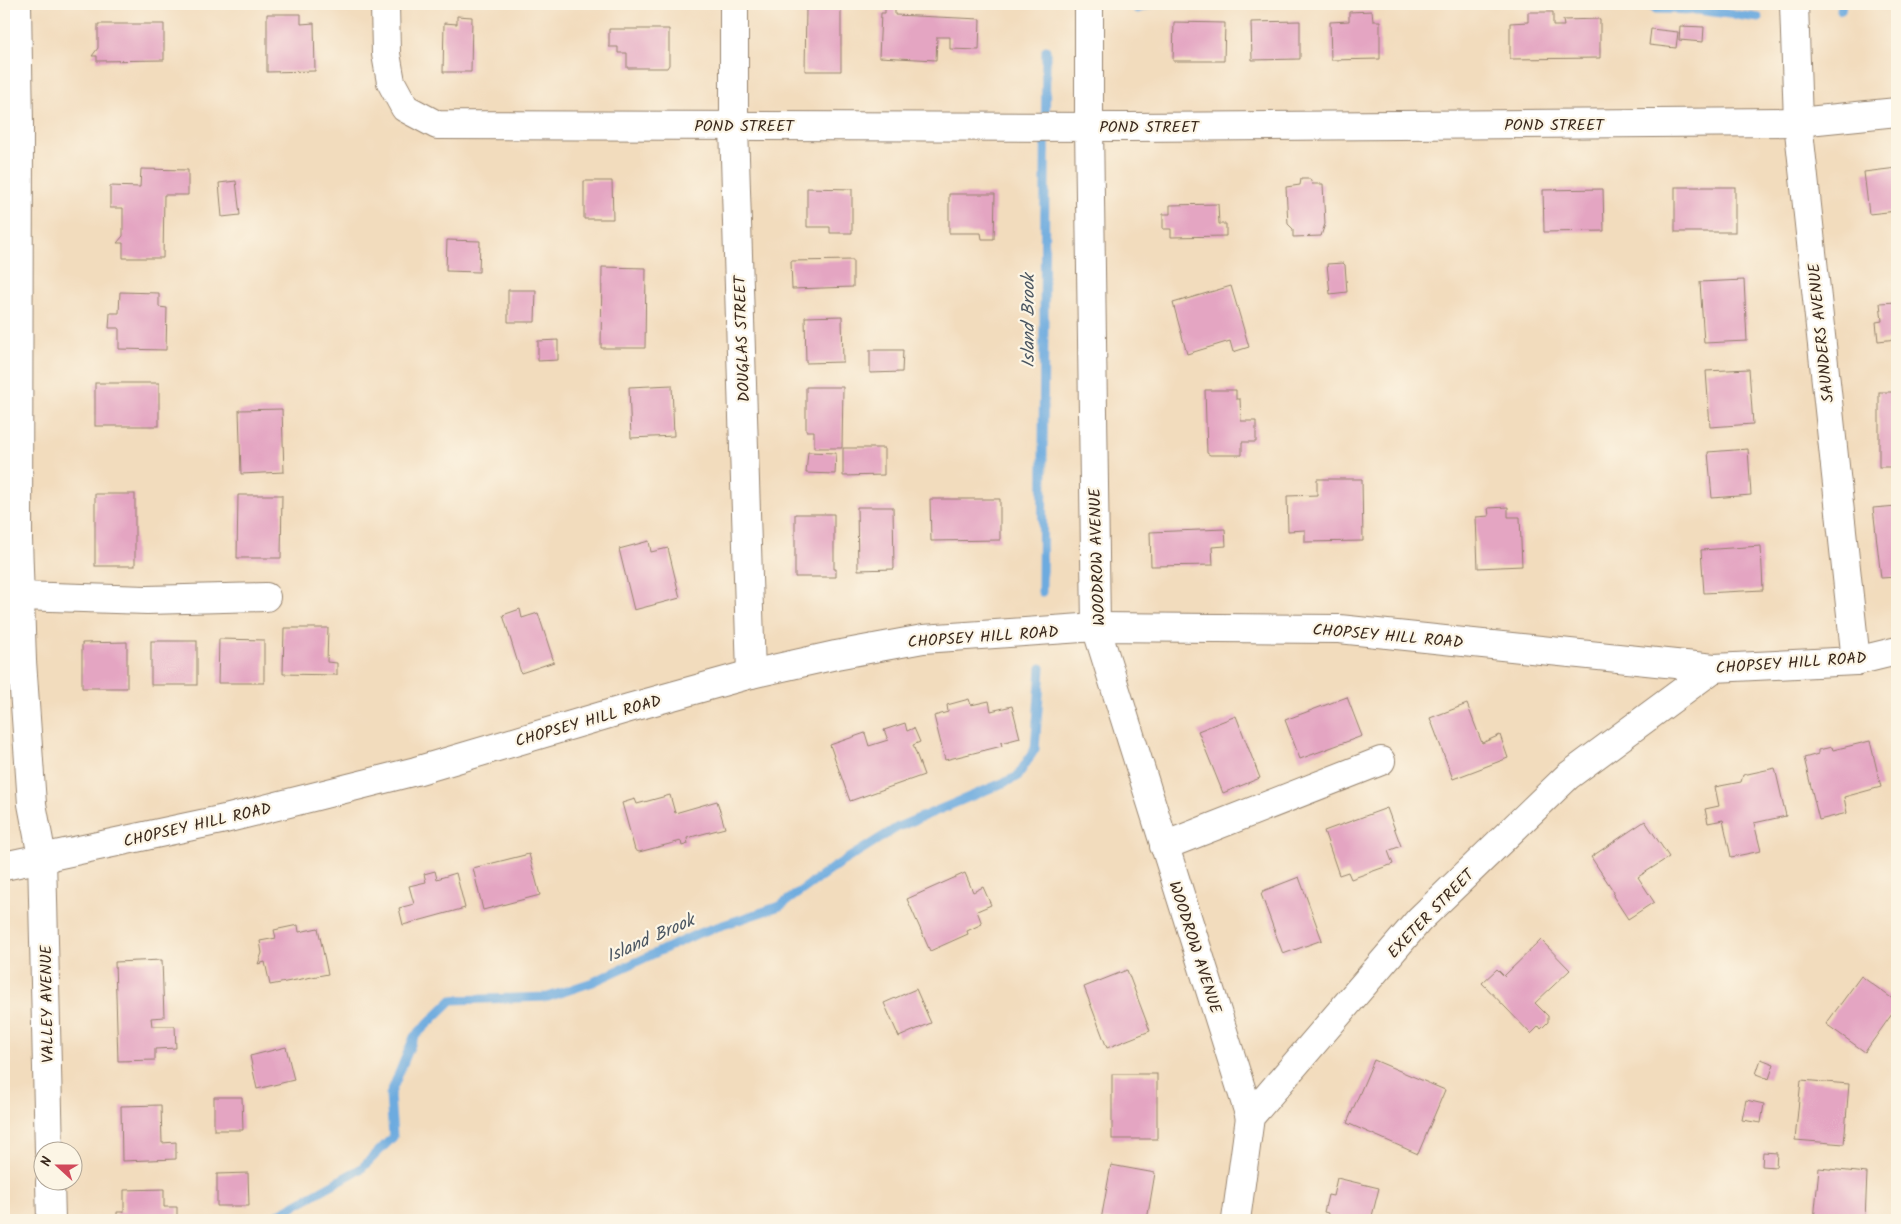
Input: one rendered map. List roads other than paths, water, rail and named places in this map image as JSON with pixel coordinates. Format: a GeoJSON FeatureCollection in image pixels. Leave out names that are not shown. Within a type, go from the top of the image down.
{"type":"FeatureCollection","features":[{"type":"Feature","properties":{"kind":"street","name":"VALLEY AVENUE"},"geometry":{"type":"LineString","coordinates":[[17,4],[12,124],[19,596],[32,804],[42,857],[49,1142]]}},
{"type":"Feature","properties":{"kind":"street","name":"POND STREET"},"geometry":{"type":"LineString","coordinates":[[385,4],[386,54],[391,82],[405,108],[437,125],[1089,126],[1798,122],[1897,112]]}},
{"type":"Feature","properties":{"kind":"street","name":"DOUGLAS STREET"},"geometry":{"type":"LineString","coordinates":[[734,4],[734,126],[751,674]]}},
{"type":"Feature","properties":{"kind":"street","name":"WOODROW AVENUE"},"geometry":{"type":"LineString","coordinates":[[1089,4],[1096,627],[1250,1117]]}},
{"type":"Feature","properties":{"kind":"street","name":"SAUNDERS AVENUE"},"geometry":{"type":"LineString","coordinates":[[1794,9],[1798,122],[1856,661]]}},
{"type":"Feature","properties":{"kind":"street"},"geometry":{"type":"LineString","coordinates":[[19,596],[148,600],[266,597]]}},
{"type":"Feature","properties":{"kind":"street","name":"CHOPSEY HILL ROAD"},"geometry":{"type":"LineString","coordinates":[[4,866],[225,819],[416,771],[751,674],[836,655],[923,639],[1096,627],[1339,629],[1714,668],[1856,661],[1897,651]]}},
{"type":"Feature","properties":{"kind":"street","name":"EXETER STREET"},"geometry":{"type":"LineString","coordinates":[[1250,1117],[1418,920],[1568,776],[1714,668]]}},
{"type":"Feature","properties":{"kind":"street"},"geometry":{"type":"LineString","coordinates":[[1164,846],[1381,761]]}},
{"type":"Feature","properties":{"kind":"street"},"geometry":{"type":"LineString","coordinates":[[1236,1220],[1250,1117]]}},
{"type":"Feature","properties":{"kind":"street"},"geometry":{"type":"LineString","coordinates":[[50,1192],[51,1220]]}},
{"type":"Feature","properties":{"kind":"waterway","name":"Island Brook"},"geometry":{"type":"LineString","coordinates":[[1137,9],[1151,4]]}},
{"type":"Feature","properties":{"kind":"waterway","name":"Island Brook"},"geometry":{"type":"LineString","coordinates":[[1646,4],[1656,9],[1698,10],[1759,18]]}},
{"type":"Feature","properties":{"kind":"waterway","name":"Island Brook"},"geometry":{"type":"LineString","coordinates":[[1841,10],[1842,4]]}},
{"type":"Feature","properties":{"kind":"waterway","name":"Island Brook"},"geometry":{"type":"LineString","coordinates":[[1042,592],[1046,50]]}},
{"type":"Feature","properties":{"kind":"waterway","name":"Island Brook"},"geometry":{"type":"LineString","coordinates":[[277,1220],[279,1214],[362,1168],[393,1137],[390,1095],[414,1037],[452,1000],[548,997],[593,982],[699,933],[780,906],[834,867],[898,827],[1017,777],[1035,749],[1041,668]]}}]}
